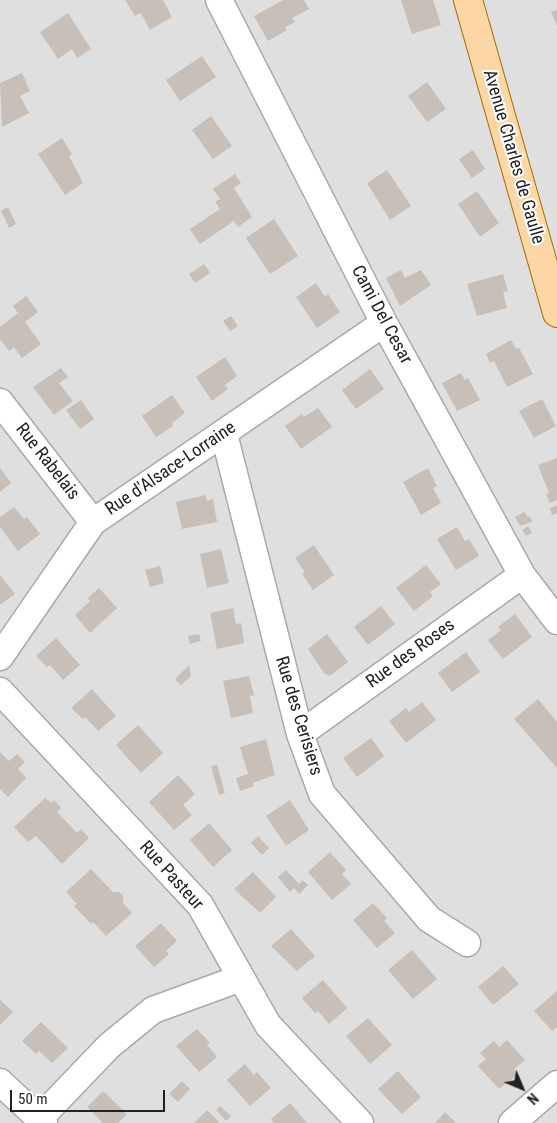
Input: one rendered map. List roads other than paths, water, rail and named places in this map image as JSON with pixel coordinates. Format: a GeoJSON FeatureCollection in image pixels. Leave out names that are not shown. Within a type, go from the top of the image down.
{"type":"FeatureCollection","features":[{"type":"Feature","properties":{"kind":"main road","name":"Avenue Charles de Gaulle"},"geometry":{"type":"LineString","coordinates":[[468,0],[557,313]]}},
{"type":"Feature","properties":{"kind":"street","name":"Cami Del Cesar"},"geometry":{"type":"LineString","coordinates":[[219,0],[384,323],[522,575],[557,621]]}},
{"type":"Feature","properties":{"kind":"street","name":"Rue d'Alsace-Lorraine"},"geometry":{"type":"LineString","coordinates":[[0,657],[94,522],[384,323]]}},
{"type":"Feature","properties":{"kind":"street","name":"Rue Rabelais"},"geometry":{"type":"LineString","coordinates":[[0,402],[94,522]]}},
{"type":"Feature","properties":{"kind":"street","name":"Rue des Cerisiers"},"geometry":{"type":"LineString","coordinates":[[224,434],[300,734],[322,794],[429,920],[467,944]]}},
{"type":"Feature","properties":{"kind":"street","name":"Rue des Roses"},"geometry":{"type":"LineString","coordinates":[[300,734],[522,575]]}},
{"type":"Feature","properties":{"kind":"street","name":"Rue Pasteur"},"geometry":{"type":"LineString","coordinates":[[0,691],[200,905],[268,1024],[360,1123]]}},
{"type":"Feature","properties":{"kind":"street"},"geometry":{"type":"LineString","coordinates":[[3,1091],[42,1121],[109,1046],[153,1010],[241,978]]}},
{"type":"Feature","properties":{"kind":"street"},"geometry":{"type":"LineString","coordinates":[[512,1123],[557,1084]]}}]}
